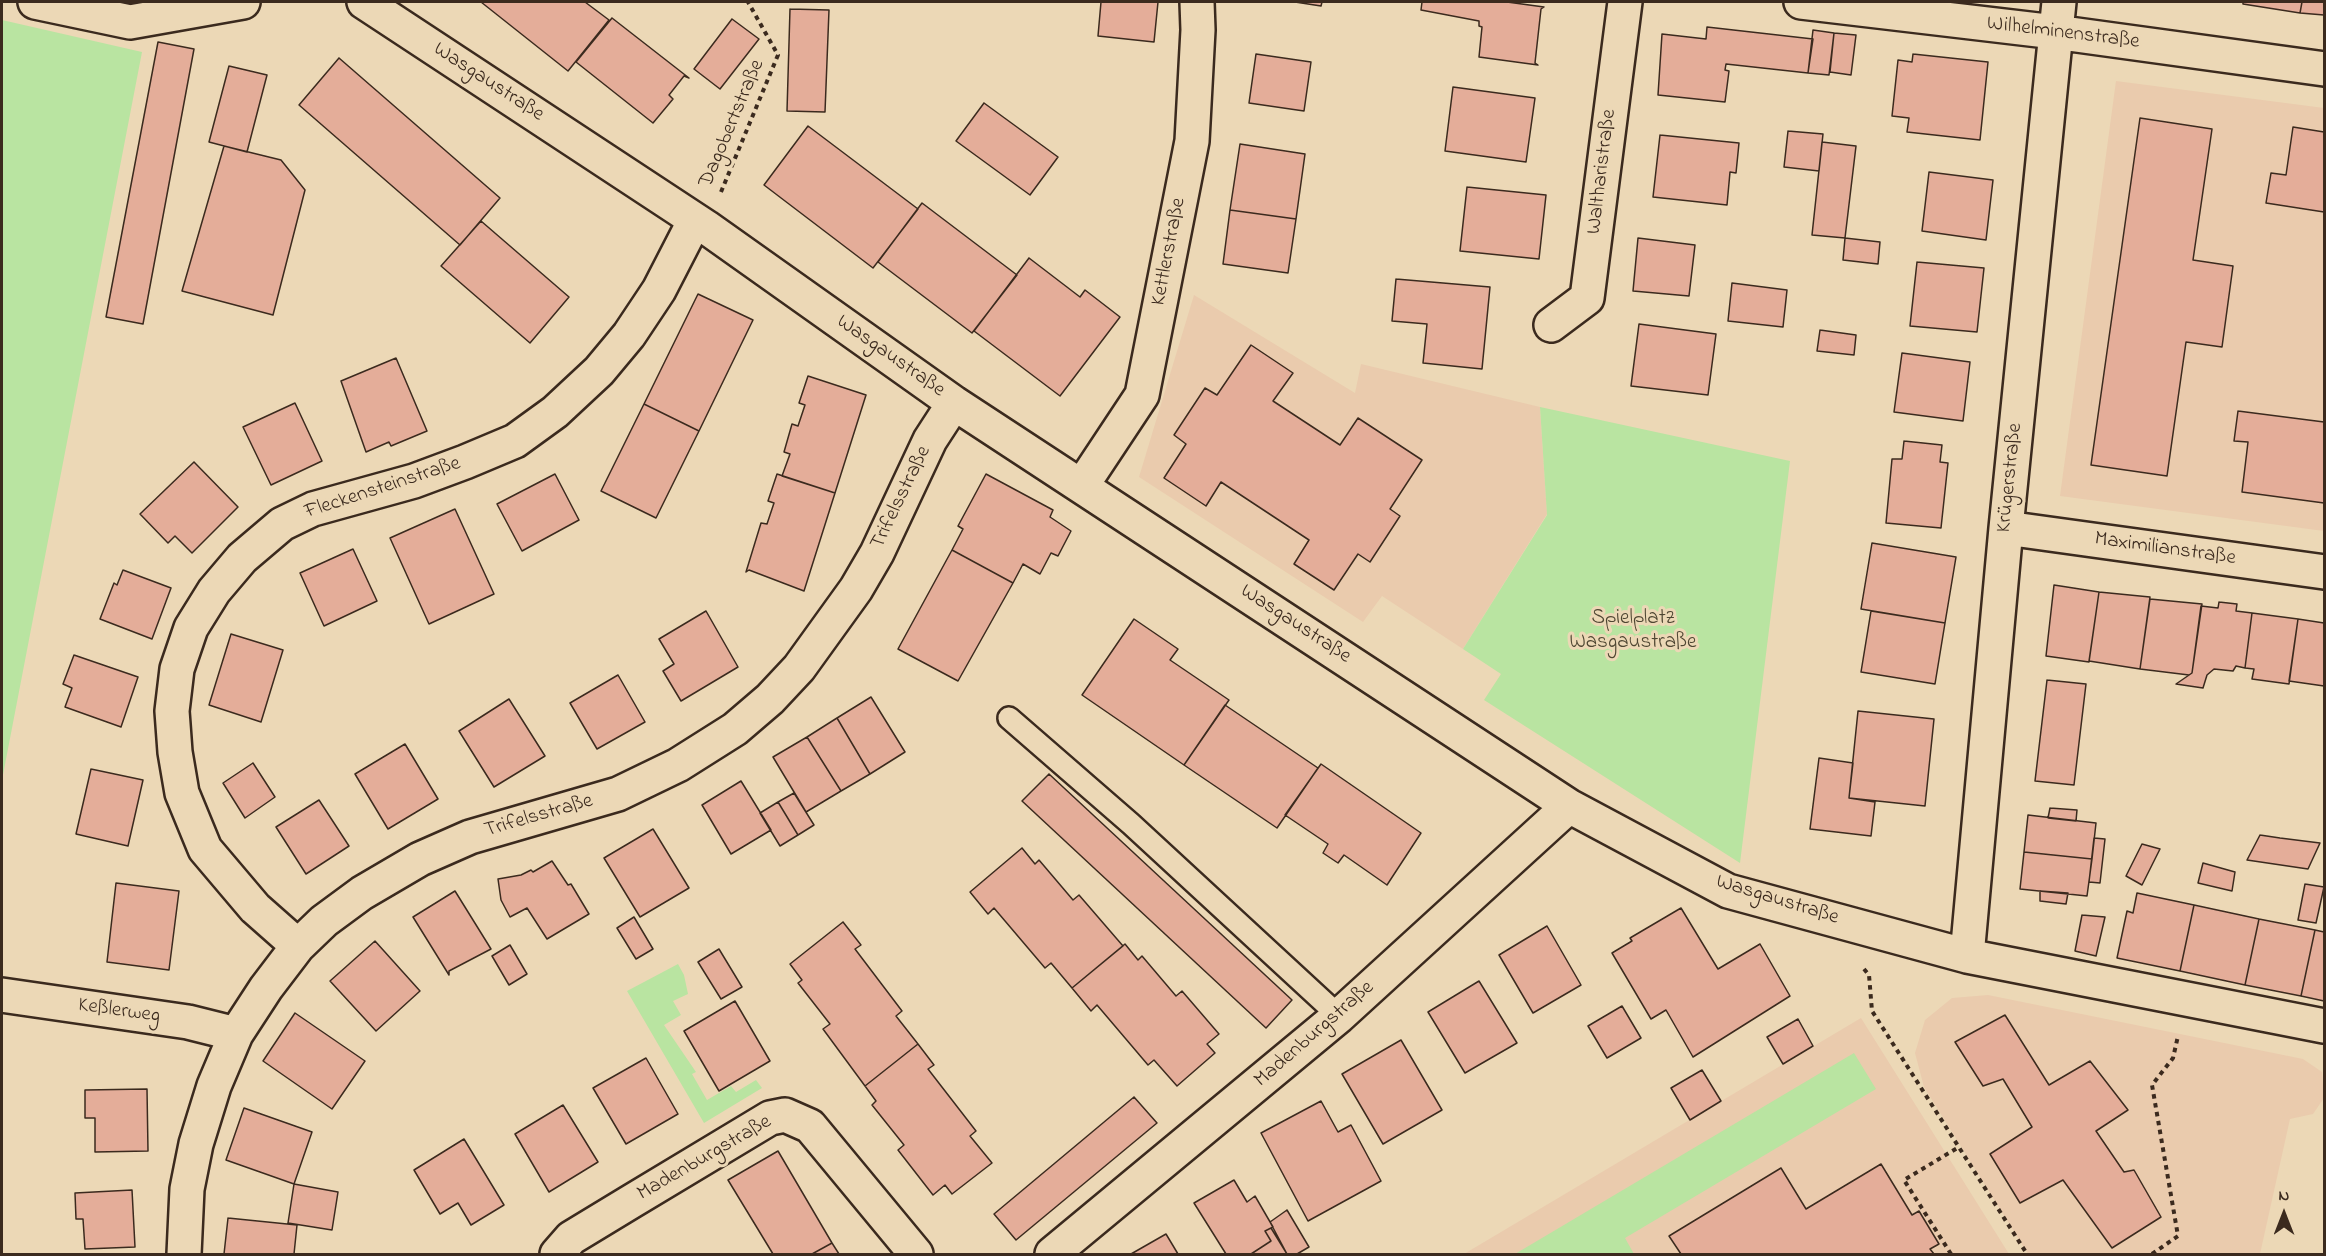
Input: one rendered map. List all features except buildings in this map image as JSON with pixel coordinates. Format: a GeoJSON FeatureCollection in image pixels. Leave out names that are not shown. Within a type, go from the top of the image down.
{"type":"FeatureCollection","features":[{"type":"Feature","properties":{"kind":"street"},"geometry":{"type":"LineString","coordinates":[[35,2],[130,22],[243,2]]}},
{"type":"Feature","properties":{"kind":"street","name":"Wasgaustraße"},"geometry":{"type":"LineString","coordinates":[[364,2],[700,224],[954,403],[1083,484],[1569,806],[1728,891],[1967,956],[2325,1026]]}},
{"type":"Feature","properties":{"kind":"street","name":"Kettlerstraße"},"geometry":{"type":"LineString","coordinates":[[1083,484],[1142,395],[1192,141],[1198,30],[1197,2]]}},
{"type":"Feature","properties":{"kind":"street","name":"Waltharistraße"},"geometry":{"type":"LineString","coordinates":[[1551,325],[1587,298],[1625,2]]}},
{"type":"Feature","properties":{"kind":"street","name":"Wilhelminenstraße"},"geometry":{"type":"LineString","coordinates":[[1801,2],[2057,17],[2325,69]]}},
{"type":"Feature","properties":{"kind":"street","name":"Krügerstraße"},"geometry":{"type":"LineString","coordinates":[[1967,956],[2006,528],[2057,17]]}},
{"type":"Feature","properties":{"kind":"street","name":"Fleckensteinstraße"},"geometry":{"type":"LineString","coordinates":[[298,946],[255,909],[205,849],[182,793],[175,752],[172,711],[177,669],[191,628],[214,591],[242,558],[282,524],[313,509],[414,481],[465,462],[514,441],[555,412],[599,371],[629,335],[700,224]]}},
{"type":"Feature","properties":{"kind":"street","name":"Trifelsstraße"},"geometry":{"type":"LineString","coordinates":[[184,1254],[188,1189],[196,1144],[214,1086],[236,1034],[266,988],[298,946],[324,921],[362,894],[420,859],[470,837],[618,794],[678,765],[744,721],[770,699],[799,668],[845,604],[877,553],[930,440],[954,403]]}},
{"type":"Feature","properties":{"kind":"street","name":"Maximilianstraße"},"geometry":{"type":"LineString","coordinates":[[2006,528],[2325,572]]}},
{"type":"Feature","properties":{"kind":"street","name":"Madenburgstraße"},"geometry":{"type":"LineString","coordinates":[[1052,1254],[1339,1016],[1569,806]]}},
{"type":"Feature","properties":{"kind":"street","name":"Keßlerweg"},"geometry":{"type":"LineString","coordinates":[[2,995],[188,1022],[236,1034]]}},
{"type":"Feature","properties":{"kind":"street","name":"Madenburgstraße"},"geometry":{"type":"LineString","coordinates":[[557,1254],[571,1238],[770,1118],[785,1115],[798,1118],[810,1126],[916,1254]]}},
{"type":"Feature","properties":{"kind":"lane"},"geometry":{"type":"LineString","coordinates":[[1009,718],[1131,824],[1339,1016]]}},
{"type":"Feature","properties":{"kind":"path","name":"Dagobertstraße"},"geometry":{"type":"LineString","coordinates":[[700,224],[778,55],[748,2]]}},
{"type":"Feature","properties":{"kind":"path"},"geometry":{"type":"LineString","coordinates":[[1862,966],[1869,975],[1872,1011],[2027,1254]]}},
{"type":"Feature","properties":{"kind":"path"},"geometry":{"type":"LineString","coordinates":[[2152,1254],[2178,1236],[2152,1085],[2173,1058],[2186,999]]}},
{"type":"Feature","properties":{"kind":"path"},"geometry":{"type":"LineString","coordinates":[[1951,1254],[1905,1180],[1959,1147]]}},
{"type":"Feature","properties":{"kind":"shaded area"},"geometry":{"type":"Polygon","coordinates":[[[2116,81],[2324,108],[2324,531],[2060,496],[2116,81]]]}},
{"type":"Feature","properties":{"kind":"shaded area"},"geometry":{"type":"Polygon","coordinates":[[[1194,295],[1355,393],[1361,364],[1540,407],[1547,514],[1463,649],[1382,596],[1363,622],[1139,477],[1194,295]]]}},
{"type":"Feature","properties":{"kind":"shaded area"},"geometry":{"type":"Polygon","coordinates":[[[1988,995],[2303,1059],[2322,1072],[2324,1098],[2313,1114],[2290,1119],[2260,1254],[2028,1254],[1924,1087],[1915,1053],[1925,1020],[1952,998],[1988,995]]]}},
{"type":"Feature","properties":{"kind":"shaded area"},"geometry":{"type":"Polygon","coordinates":[[[1861,1018],[2009,1254],[1464,1254],[1861,1018]]]}},
{"type":"Feature","properties":{"kind":"green space"},"geometry":{"type":"Polygon","coordinates":[[[2,20],[142,52],[2,780],[2,20]]]}},
{"type":"Feature","properties":{"kind":"green space","name":"Spielplatz Wasgaustraße"},"geometry":{"type":"Polygon","coordinates":[[[1540,407],[1790,461],[1740,863],[1484,700],[1501,674],[1463,649],[1547,515],[1540,407]]]}},
{"type":"Feature","properties":{"kind":"green space"},"geometry":{"type":"Polygon","coordinates":[[[678,964],[684,975],[688,994],[673,1001],[681,1015],[664,1025],[696,1072],[692,1074],[707,1100],[731,1086],[736,1092],[756,1080],[762,1088],[704,1123],[627,991],[678,964]]]}},
{"type":"Feature","properties":{"kind":"green space"},"geometry":{"type":"Polygon","coordinates":[[[1854,1053],[1876,1089],[1625,1238],[1634,1254],[1515,1254],[1854,1053]]]}}]}
